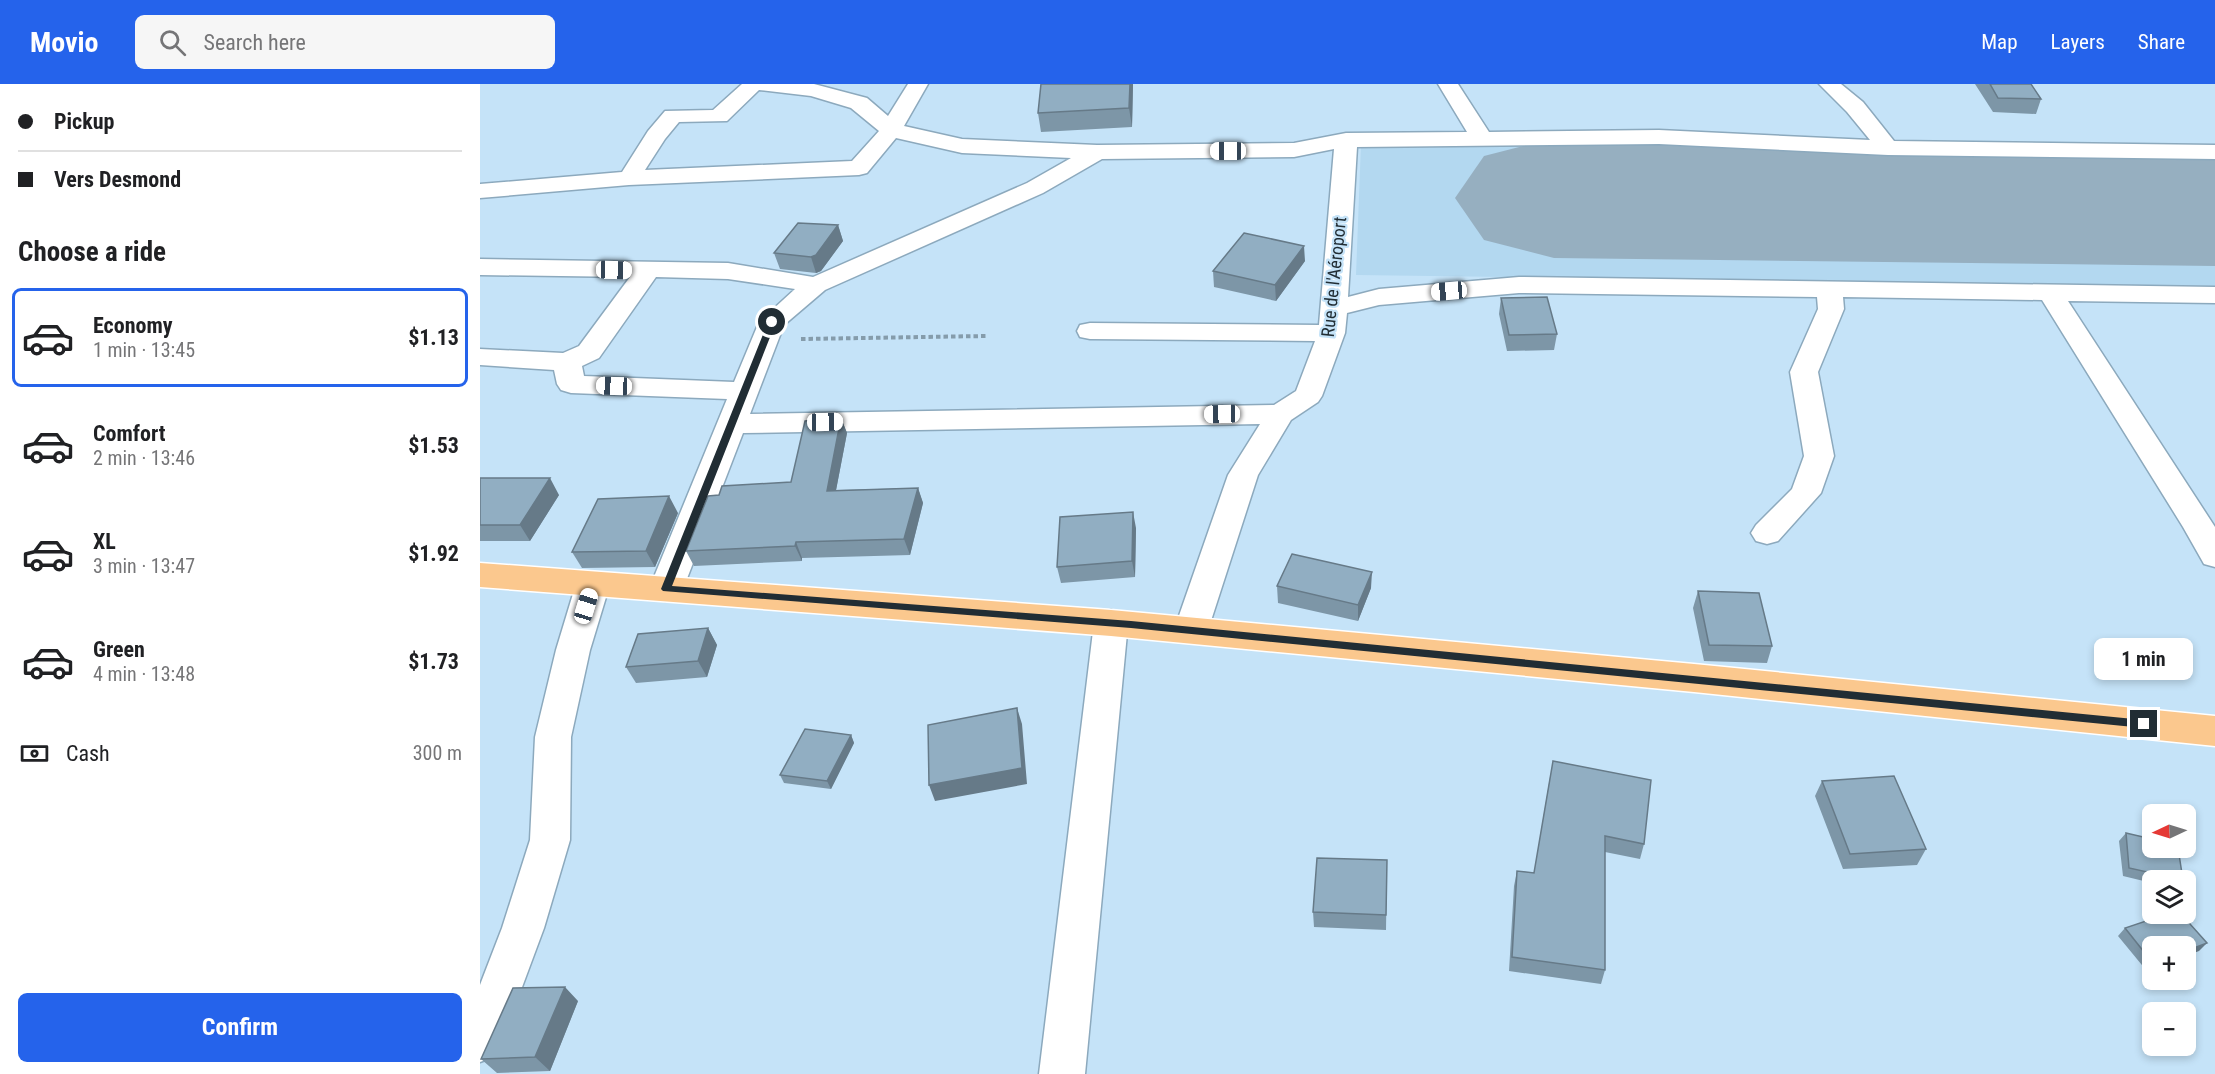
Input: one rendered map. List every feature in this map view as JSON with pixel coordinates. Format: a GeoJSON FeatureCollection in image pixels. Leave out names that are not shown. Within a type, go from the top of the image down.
{"type":"FeatureCollection","features":[{"type":"Feature","properties":{"kind":"main road"},"geometry":{"type":"LineString","coordinates":[[480,575],[1111,622],[2215,731]]}},
{"type":"Feature","properties":{"kind":"street"},"geometry":{"type":"LineString","coordinates":[[629,178],[656,136],[673,116],[719,116],[754,84]]}},
{"type":"Feature","properties":{"kind":"street"},"geometry":{"type":"LineString","coordinates":[[759,84],[813,90],[859,103],[891,130],[962,146],[1097,152],[1294,150],[1346,140],[1659,137],[1888,148],[2215,152]]}},
{"type":"Feature","properties":{"kind":"street"},"geometry":{"type":"LineString","coordinates":[[480,191],[629,178],[859,168],[891,130],[918,84]]}},
{"type":"Feature","properties":{"kind":"street"},"geometry":{"type":"LineString","coordinates":[[1448,84],[1483,139]]}},
{"type":"Feature","properties":{"kind":"street"},"geometry":{"type":"LineString","coordinates":[[1829,84],[1855,106],[1888,148]]}},
{"type":"Feature","properties":{"kind":"street","name":"Rue de l'Aéroport"},"geometry":{"type":"LineString","coordinates":[[1191,630],[1243,475],[1280,414],[1308,396],[1333,320],[1346,140]]}},
{"type":"Feature","properties":{"kind":"street"},"geometry":{"type":"LineString","coordinates":[[666,589],[772,322],[816,285],[1035,188],[1097,152]]}},
{"type":"Feature","properties":{"kind":"street"},"geometry":{"type":"LineString","coordinates":[[480,267],[728,271],[816,285]]}},
{"type":"Feature","properties":{"kind":"street"},"geometry":{"type":"LineString","coordinates":[[480,357],[567,362],[589,352],[648,270]]}},
{"type":"Feature","properties":{"kind":"street"},"geometry":{"type":"LineString","coordinates":[[1090,331],[1333,320],[1379,297],[1519,285],[2215,295]]}},
{"type":"Feature","properties":{"kind":"street"},"geometry":{"type":"LineString","coordinates":[[1767,532],[1806,493],[1819,456],[1804,372],[1831,309],[1829,291]]}},
{"type":"Feature","properties":{"kind":"street"},"geometry":{"type":"LineString","coordinates":[[2050,293],[2198,525],[2215,556]]}},
{"type":"Feature","properties":{"kind":"street"},"geometry":{"type":"LineString","coordinates":[[567,362],[571,384],[745,391]]}},
{"type":"Feature","properties":{"kind":"street"},"geometry":{"type":"LineString","coordinates":[[732,424],[1280,414]]}},
{"type":"Feature","properties":{"kind":"street"},"geometry":{"type":"LineString","coordinates":[[480,1041],[523,928],[550,840],[554,736],[573,650],[593,584]]}},
{"type":"Feature","properties":{"kind":"street"},"geometry":{"type":"LineString","coordinates":[[1062,1074],[1111,622]]}},
{"type":"Feature","properties":{"kind":"path"},"geometry":{"type":"LineString","coordinates":[[766,339],[986,336]]}},
{"type":"Feature","properties":{"kind":"shaded area"},"geometry":{"type":"Polygon","coordinates":[[[1361,144],[2215,156],[2215,286],[1356,275],[1361,144]]]}},
{"type":"Feature","properties":{"kind":"building"},"geometry":{"type":"Polygon","coordinates":[[[1041,84],[1130,84],[1129,108],[1038,113],[1041,84]]]}},
{"type":"Feature","properties":{"kind":"building"},"geometry":{"type":"Polygon","coordinates":[[[1990,84],[2031,84],[2041,99],[1998,98],[1990,84]]]}},
{"type":"Feature","properties":{"kind":"building"},"geometry":{"type":"Polygon","coordinates":[[[798,223],[838,225],[816,255],[811,257],[774,253],[798,223]]]}},
{"type":"Feature","properties":{"kind":"building"},"geometry":{"type":"Polygon","coordinates":[[[1244,233],[1304,246],[1275,285],[1213,271],[1244,233]]]}},
{"type":"Feature","properties":{"kind":"building"},"geometry":{"type":"Polygon","coordinates":[[[1547,297],[1557,334],[1509,335],[1501,298],[1547,297]]]}},
{"type":"Feature","properties":{"kind":"building"},"geometry":{"type":"Polygon","coordinates":[[[841,418],[827,491],[918,488],[904,539],[796,542],[795,546],[686,551],[708,496],[719,495],[722,486],[791,482],[805,421],[841,418]]]}},
{"type":"Feature","properties":{"kind":"building"},"geometry":{"type":"Polygon","coordinates":[[[480,478],[550,478],[520,525],[480,525],[480,478]]]}},
{"type":"Feature","properties":{"kind":"building"},"geometry":{"type":"Polygon","coordinates":[[[669,496],[646,551],[572,552],[598,499],[669,496]]]}},
{"type":"Feature","properties":{"kind":"building"},"geometry":{"type":"Polygon","coordinates":[[[1133,512],[1132,561],[1057,567],[1060,517],[1133,512]]]}},
{"type":"Feature","properties":{"kind":"building"},"geometry":{"type":"Polygon","coordinates":[[[1292,554],[1372,572],[1358,605],[1277,586],[1292,554]]]}},
{"type":"Feature","properties":{"kind":"building"},"geometry":{"type":"Polygon","coordinates":[[[1698,591],[1759,593],[1772,646],[1709,645],[1698,591]]]}},
{"type":"Feature","properties":{"kind":"building"},"geometry":{"type":"Polygon","coordinates":[[[708,628],[698,661],[626,667],[638,634],[708,628]]]}},
{"type":"Feature","properties":{"kind":"building"},"geometry":{"type":"Polygon","coordinates":[[[1017,708],[1022,768],[929,785],[928,725],[1017,708]]]}},
{"type":"Feature","properties":{"kind":"building"},"geometry":{"type":"Polygon","coordinates":[[[805,729],[851,735],[827,781],[780,775],[805,729]]]}},
{"type":"Feature","properties":{"kind":"building"},"geometry":{"type":"Polygon","coordinates":[[[1553,761],[1651,780],[1644,844],[1605,836],[1605,970],[1512,957],[1517,871],[1534,873],[1553,761]]]}},
{"type":"Feature","properties":{"kind":"building"},"geometry":{"type":"Polygon","coordinates":[[[1894,776],[1926,849],[1850,854],[1822,781],[1894,776]]]}},
{"type":"Feature","properties":{"kind":"building"},"geometry":{"type":"Polygon","coordinates":[[[2126,833],[2142,837],[2142,858],[2180,858],[2181,870],[2142,871],[2129,868],[2126,833]]]}},
{"type":"Feature","properties":{"kind":"building"},"geometry":{"type":"Polygon","coordinates":[[[1317,858],[1387,860],[1386,915],[1313,912],[1317,858]]]}},
{"type":"Feature","properties":{"kind":"building"},"geometry":{"type":"Polygon","coordinates":[[[2142,922],[2190,924],[2207,943],[2196,947],[2196,936],[2142,936],[2142,949],[2125,928],[2142,922]]]}},
{"type":"Feature","properties":{"kind":"building"},"geometry":{"type":"Polygon","coordinates":[[[565,987],[535,1057],[481,1059],[513,988],[565,987]]]}},
{"type":"Feature","properties":{"kind":"runway"},"geometry":{"type":"LineString","coordinates":[[1554,198],[2215,206]]}},
{"type":"Feature","properties":{"kind":"route"},"geometry":{"type":"LineString","coordinates":[[772,322],[666,589],[1131,624],[2144,724]]}}]}
